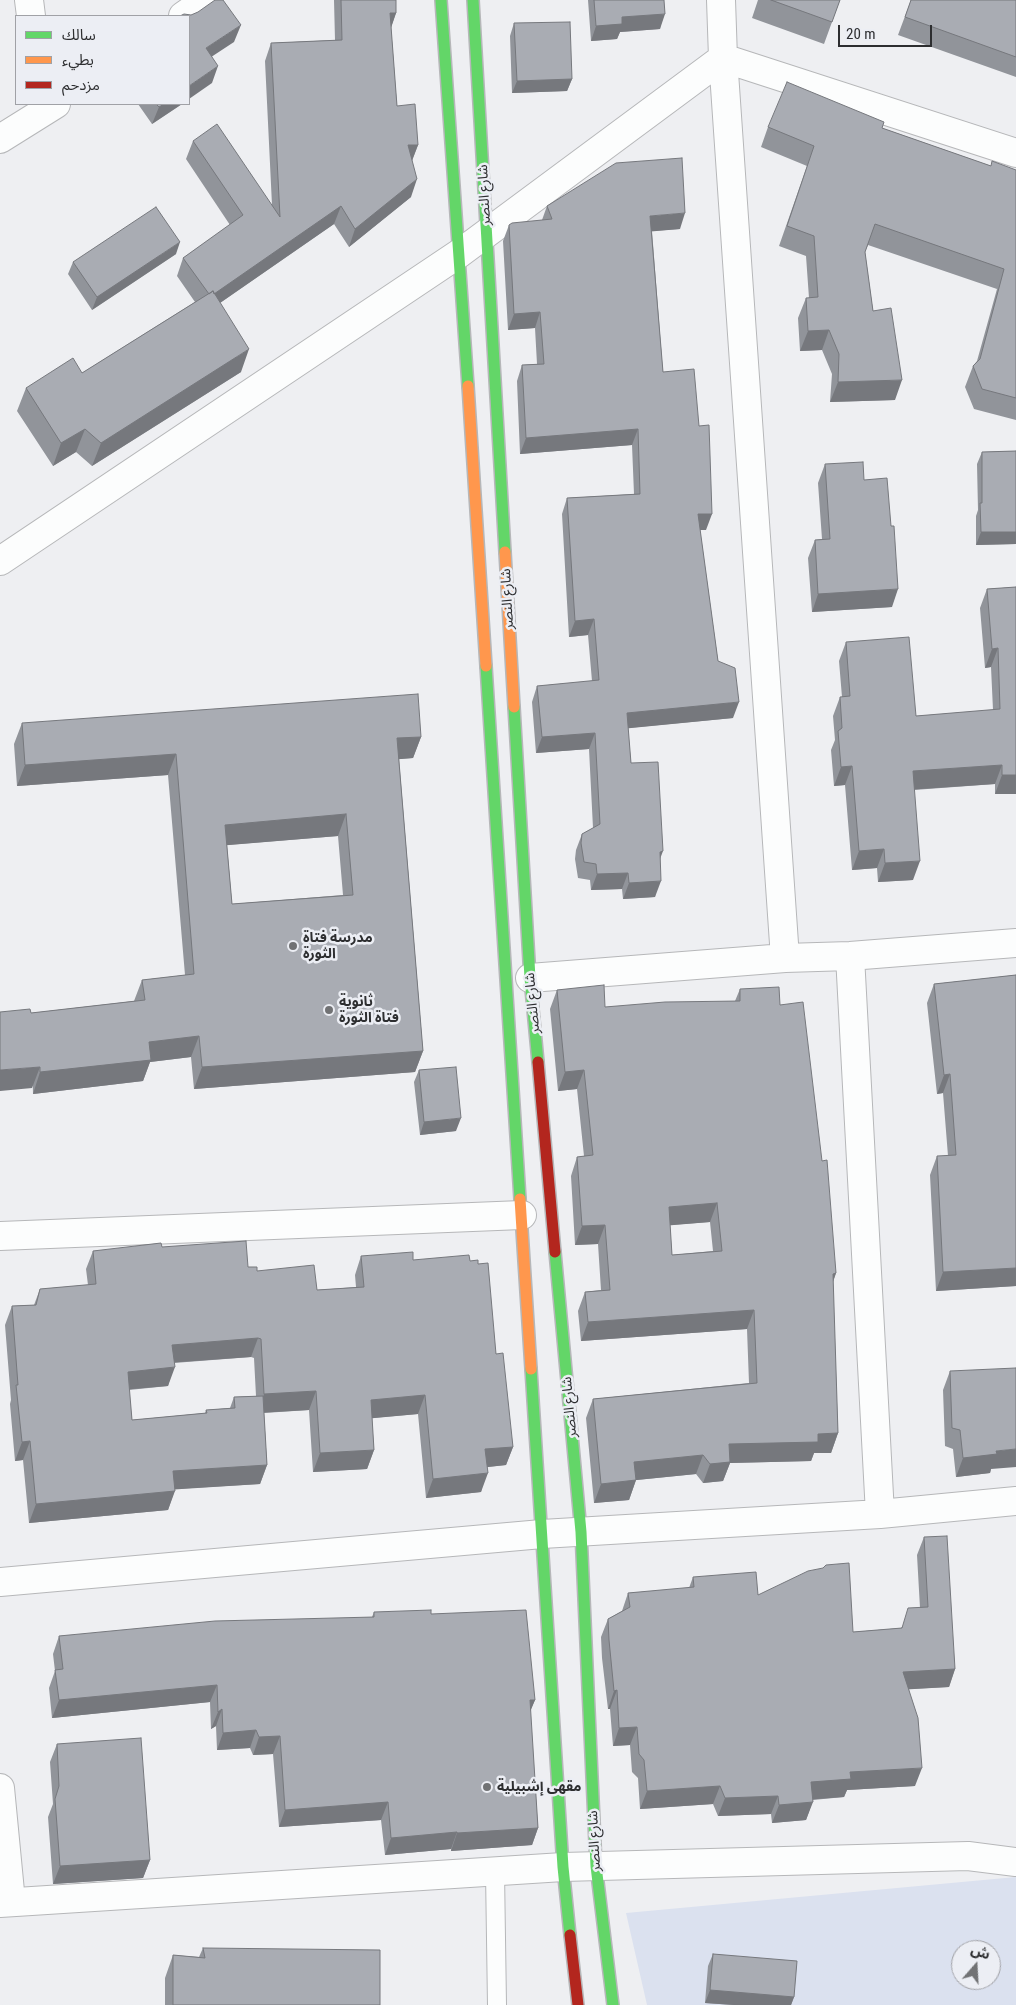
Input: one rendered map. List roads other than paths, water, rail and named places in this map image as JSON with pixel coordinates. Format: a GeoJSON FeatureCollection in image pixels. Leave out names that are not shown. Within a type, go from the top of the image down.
{"type":"FeatureCollection","features":[{"type":"Feature","properties":{"kind":"street"},"geometry":{"type":"LineString","coordinates":[[29,0],[31,15]]}},
{"type":"Feature","properties":{"kind":"street"},"geometry":{"type":"LineString","coordinates":[[184,15],[206,0]]}},
{"type":"Feature","properties":{"kind":"street","name":"شارع النصر"},"geometry":{"type":"LineString","coordinates":[[440,0],[460,253],[563,1867],[578,2005]]}},
{"type":"Feature","properties":{"kind":"street","name":"شارع النصر"},"geometry":{"type":"LineString","coordinates":[[474,0],[530,978],[581,1532],[596,1866],[613,2005]]}},
{"type":"Feature","properties":{"kind":"street"},"geometry":{"type":"LineString","coordinates":[[721,0],[723,58],[785,958]]}},
{"type":"Feature","properties":{"kind":"street"},"geometry":{"type":"LineString","coordinates":[[0,561],[460,253],[723,58]]}},
{"type":"Feature","properties":{"kind":"street"},"geometry":{"type":"LineString","coordinates":[[723,58],[1016,153]]}},
{"type":"Feature","properties":{"kind":"street"},"geometry":{"type":"LineString","coordinates":[[0,139],[45,108]]}},
{"type":"Feature","properties":{"kind":"street"},"geometry":{"type":"LineString","coordinates":[[530,978],[785,958],[850,956],[1016,943]]}},
{"type":"Feature","properties":{"kind":"street"},"geometry":{"type":"LineString","coordinates":[[850,956],[880,1514]]}},
{"type":"Feature","properties":{"kind":"street"},"geometry":{"type":"LineString","coordinates":[[0,1236],[522,1215]]}},
{"type":"Feature","properties":{"kind":"street"},"geometry":{"type":"LineString","coordinates":[[0,1582],[542,1534],[880,1514],[1016,1501]]}},
{"type":"Feature","properties":{"kind":"street"},"geometry":{"type":"LineString","coordinates":[[0,1788],[5,1903],[563,1867],[968,1856],[1016,1862]]}},
{"type":"Feature","properties":{"kind":"lane"},"geometry":{"type":"LineString","coordinates":[[495,1872],[497,2005]]}},
{"type":"Feature","properties":{"kind":"place","name":"مدرسة فتاة الثورة"},"geometry":{"type":"Point","coordinates":[293,946]}},
{"type":"Feature","properties":{"kind":"place","name":"ثانوية فتاة الثورة"},"geometry":{"type":"Point","coordinates":[329,1010]}},
{"type":"Feature","properties":{"kind":"place","name":"مقهى إشبيلية"},"geometry":{"type":"Point","coordinates":[487,1787]}}]}
